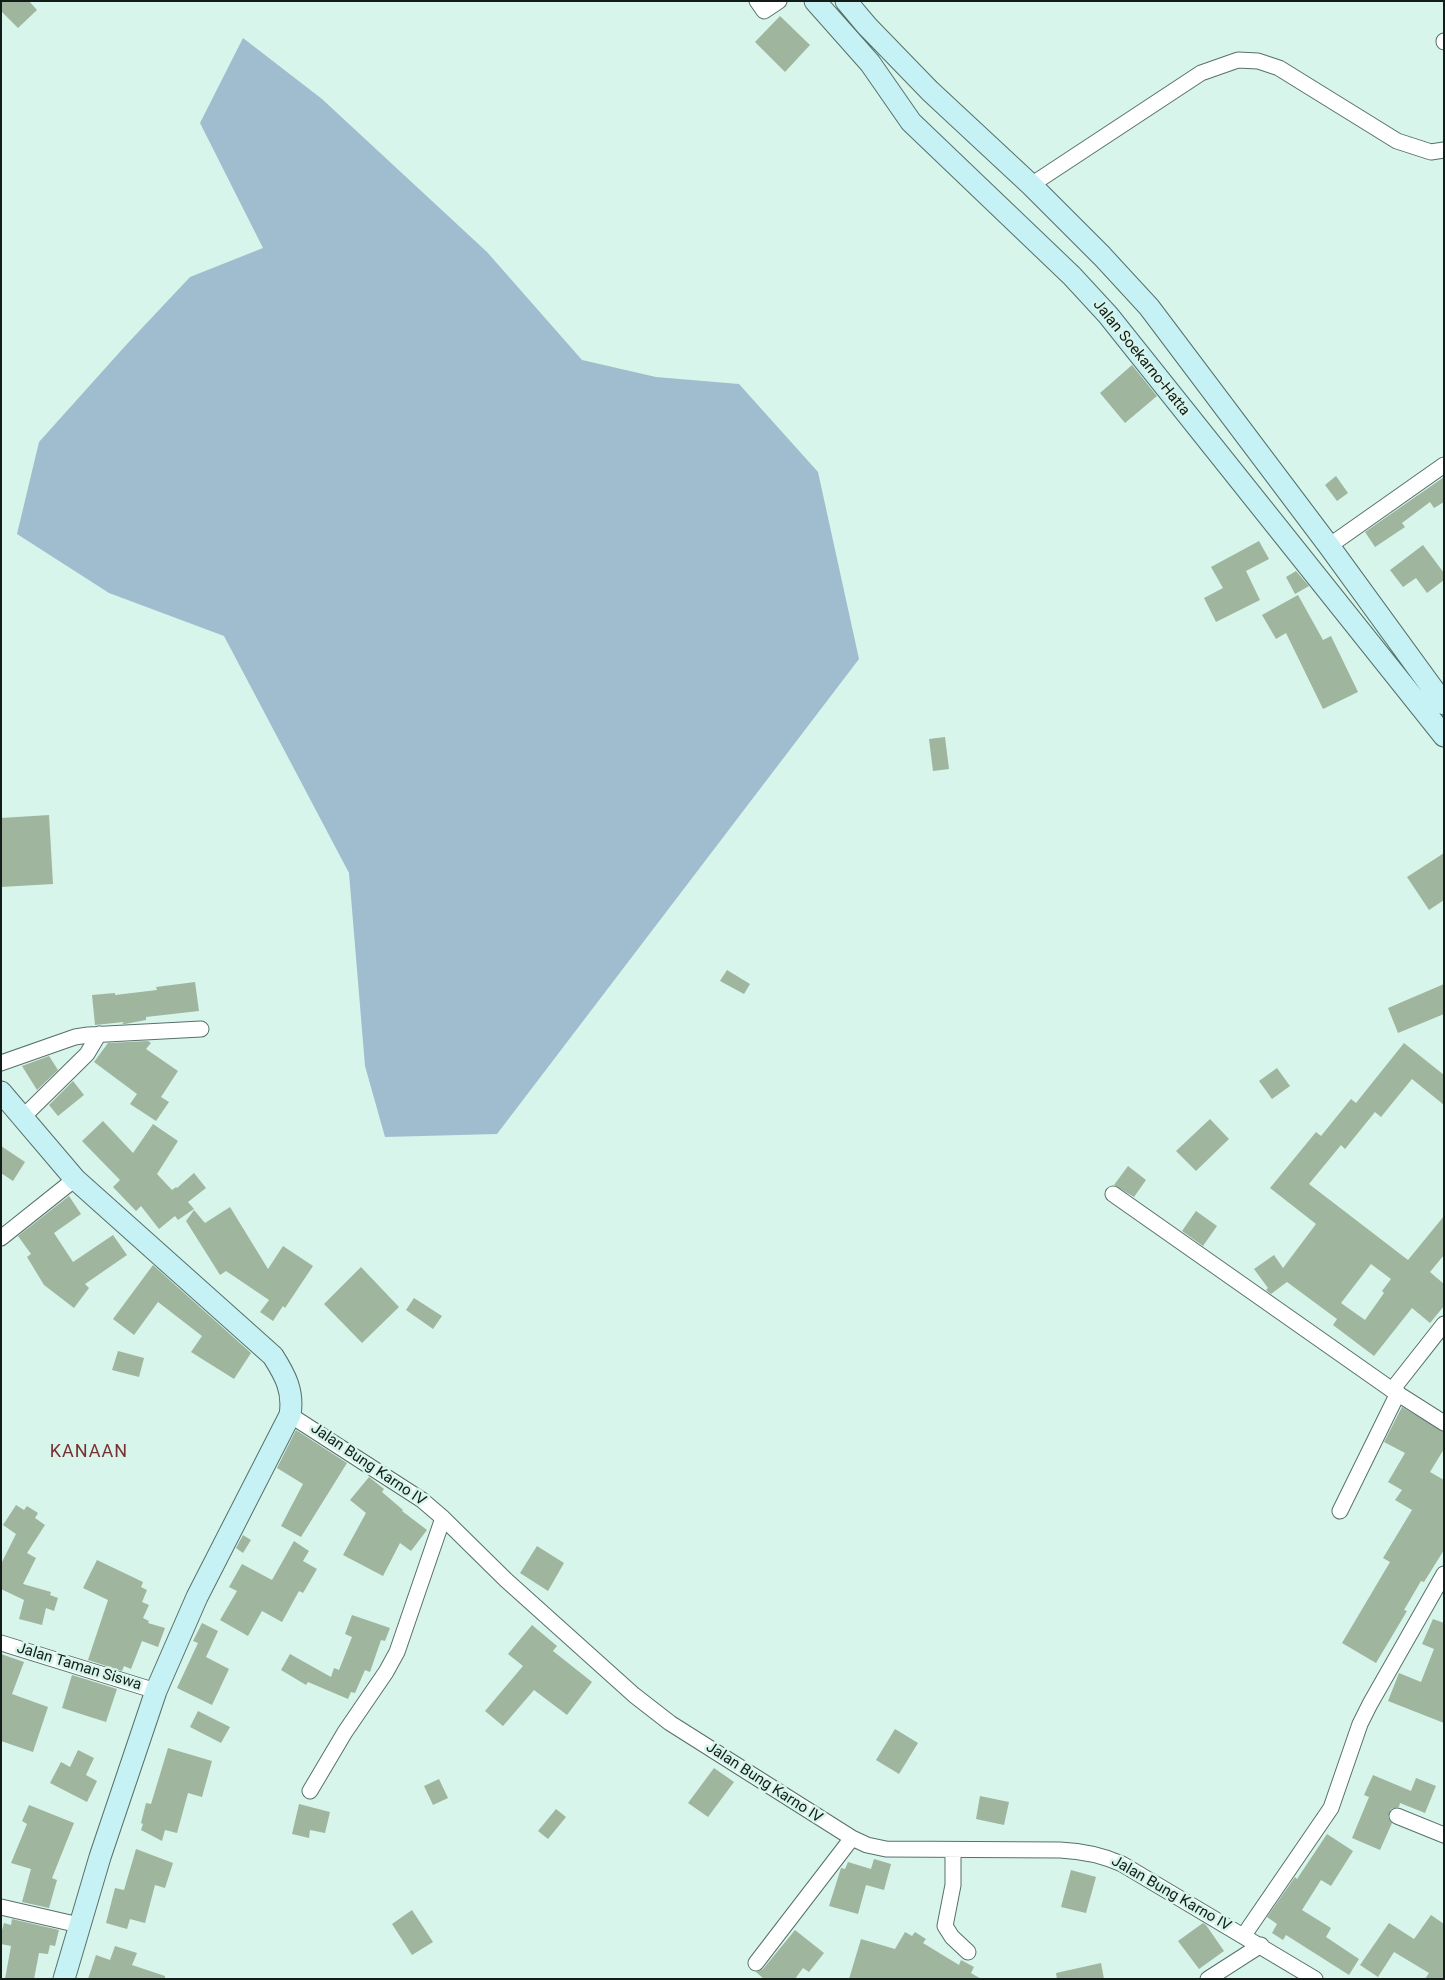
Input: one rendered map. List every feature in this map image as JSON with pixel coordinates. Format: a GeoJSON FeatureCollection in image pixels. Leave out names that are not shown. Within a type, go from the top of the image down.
{"type":"FeatureCollection","features":[{"type":"Feature","properties":{"kind":"main road","name":"Jalan Soekarno-Hatta"},"geometry":{"type":"LineString","coordinates":[[815,1],[870,63],[911,122],[1065,269],[1108,315],[1440,732]]}},
{"type":"Feature","properties":{"kind":"main road"},"geometry":{"type":"LineString","coordinates":[[846,1],[867,26],[930,91],[1031,185],[1102,256],[1149,307],[1330,546],[1444,704]]}},
{"type":"Feature","properties":{"kind":"main road"},"geometry":{"type":"LineString","coordinates":[[1,1092],[75,1179],[273,1356],[290,1388],[293,1401],[290,1415],[197,1597],[156,1691],[108,1830],[64,1979]]}},
{"type":"Feature","properties":{"kind":"street"},"geometry":{"type":"LineString","coordinates":[[757,1],[764,11],[779,1]]}},
{"type":"Feature","properties":{"kind":"street"},"geometry":{"type":"LineString","coordinates":[[1031,185],[1201,72],[1238,60],[1258,61],[1279,68],[1396,141],[1431,152],[1444,150]]}},
{"type":"Feature","properties":{"kind":"street"},"geometry":{"type":"LineString","coordinates":[[1330,546],[1444,466]]}},
{"type":"Feature","properties":{"kind":"street"},"geometry":{"type":"LineString","coordinates":[[1,1063],[75,1037],[201,1028]]}},
{"type":"Feature","properties":{"kind":"street"},"geometry":{"type":"LineString","coordinates":[[22,1118],[87,1054],[99,1034]]}},
{"type":"Feature","properties":{"kind":"street"},"geometry":{"type":"LineString","coordinates":[[1,1238],[75,1179]]}},
{"type":"Feature","properties":{"kind":"street"},"geometry":{"type":"LineString","coordinates":[[1113,1194],[1395,1391],[1444,1423]]}},
{"type":"Feature","properties":{"kind":"street"},"geometry":{"type":"LineString","coordinates":[[1340,1511],[1395,1391],[1444,1324]]}},
{"type":"Feature","properties":{"kind":"street","name":"Jalan Bung Karno IV"},"geometry":{"type":"LineString","coordinates":[[290,1415],[403,1486],[443,1518],[506,1580],[634,1695],[670,1723],[852,1838],[867,1845],[886,1849],[1060,1850],[1104,1856],[1122,1864],[1316,1979]]}},
{"type":"Feature","properties":{"kind":"street"},"geometry":{"type":"LineString","coordinates":[[310,1791],[397,1652],[443,1518]]}},
{"type":"Feature","properties":{"kind":"street"},"geometry":{"type":"LineString","coordinates":[[1244,1935],[1331,1808],[1360,1724],[1444,1574]]}},
{"type":"Feature","properties":{"kind":"street","name":"Jalan Taman Siswa"},"geometry":{"type":"LineString","coordinates":[[1,1643],[156,1691]]}},
{"type":"Feature","properties":{"kind":"street"},"geometry":{"type":"LineString","coordinates":[[1397,1816],[1444,1835]]}},
{"type":"Feature","properties":{"kind":"street"},"geometry":{"type":"LineString","coordinates":[[756,1963],[852,1838]]}},
{"type":"Feature","properties":{"kind":"street"},"geometry":{"type":"LineString","coordinates":[[953,1850],[953,1885],[945,1926],[952,1937],[968,1952]]}},
{"type":"Feature","properties":{"kind":"street"},"geometry":{"type":"LineString","coordinates":[[1,1907],[79,1925]]}},
{"type":"Feature","properties":{"kind":"street"},"geometry":{"type":"LineString","coordinates":[[1208,1979],[1261,1945]]}},
{"type":"Feature","properties":{"kind":"water"},"geometry":{"type":"Polygon","coordinates":[[[243,38],[322,99],[487,252],[582,360],[656,377],[739,384],[818,472],[859,659],[497,1134],[385,1137],[365,1066],[349,873],[224,636],[109,593],[17,534],[39,442],[190,277],[263,248],[200,123],[243,38]]]}},
{"type":"Feature","properties":{"kind":"building"},"geometry":{"type":"Polygon","coordinates":[[[1,1],[29,1],[37,10],[18,28],[1,11],[1,1]]]}},
{"type":"Feature","properties":{"kind":"building"},"geometry":{"type":"Polygon","coordinates":[[[780,16],[810,45],[785,72],[755,42],[780,16]]]}},
{"type":"Feature","properties":{"kind":"building"},"geometry":{"type":"Polygon","coordinates":[[[1132,365],[1157,396],[1125,423],[1100,393],[1132,365]]]}},
{"type":"Feature","properties":{"kind":"building"},"geometry":{"type":"Polygon","coordinates":[[[1336,476],[1348,493],[1337,501],[1325,485],[1336,476]]]}},
{"type":"Feature","properties":{"kind":"building"},"geometry":{"type":"Polygon","coordinates":[[[1444,477],[1444,502],[1434,508],[1430,502],[1402,523],[1405,527],[1375,547],[1365,532],[1444,477]]]}},
{"type":"Feature","properties":{"kind":"building"},"geometry":{"type":"Polygon","coordinates":[[[1259,541],[1269,559],[1246,571],[1260,600],[1216,622],[1204,598],[1223,588],[1211,567],[1259,541]]]}},
{"type":"Feature","properties":{"kind":"building"},"geometry":{"type":"Polygon","coordinates":[[[1423,545],[1444,573],[1444,580],[1427,593],[1416,578],[1403,587],[1390,570],[1423,545]]]}},
{"type":"Feature","properties":{"kind":"building"},"geometry":{"type":"Polygon","coordinates":[[[1296,571],[1309,586],[1295,594],[1286,577],[1296,571]]]}},
{"type":"Feature","properties":{"kind":"building"},"geometry":{"type":"Polygon","coordinates":[[[1298,595],[1323,640],[1331,636],[1358,692],[1323,709],[1286,633],[1276,639],[1262,615],[1298,595]]]}},
{"type":"Feature","properties":{"kind":"building"},"geometry":{"type":"Polygon","coordinates":[[[945,737],[949,769],[933,771],[929,739],[945,737]]]}},
{"type":"Feature","properties":{"kind":"building"},"geometry":{"type":"Polygon","coordinates":[[[49,815],[53,884],[1,887],[1,818],[49,815]]]}},
{"type":"Feature","properties":{"kind":"building"},"geometry":{"type":"Polygon","coordinates":[[[1444,853],[1444,900],[1429,910],[1407,877],[1444,853]]]}},
{"type":"Feature","properties":{"kind":"building"},"geometry":{"type":"Polygon","coordinates":[[[727,970],[750,984],[744,994],[720,981],[727,970]]]}},
{"type":"Feature","properties":{"kind":"building"},"geometry":{"type":"Polygon","coordinates":[[[195,982],[199,1011],[146,1017],[146,1020],[125,1024],[122,1024],[124,1022],[95,1025],[92,995],[115,993],[115,995],[157,990],[156,987],[195,982]]]}},
{"type":"Feature","properties":{"kind":"building"},"geometry":{"type":"Polygon","coordinates":[[[1444,984],[1444,1014],[1398,1033],[1388,1008],[1444,984]]]}},
{"type":"Feature","properties":{"kind":"building"},"geometry":{"type":"Polygon","coordinates":[[[148,1041],[151,1043],[146,1049],[178,1071],[161,1097],[169,1102],[156,1121],[130,1104],[137,1094],[94,1062],[108,1043],[148,1041]]]}},
{"type":"Feature","properties":{"kind":"building"},"geometry":{"type":"Polygon","coordinates":[[[1404,1043],[1444,1075],[1444,1105],[1412,1079],[1381,1117],[1375,1112],[1345,1149],[1341,1145],[1309,1184],[1408,1260],[1444,1216],[1444,1255],[1430,1272],[1444,1284],[1444,1306],[1430,1323],[1412,1308],[1374,1356],[1333,1325],[1337,1319],[1287,1282],[1271,1294],[1266,1290],[1268,1288],[1254,1269],[1274,1255],[1283,1268],[1316,1224],[1270,1188],[1316,1132],[1321,1136],[1351,1099],[1356,1103],[1404,1043]],[[1371,1264],[1341,1303],[1365,1320],[1384,1293],[1382,1291],[1391,1279],[1371,1264]]]}},
{"type":"Feature","properties":{"kind":"building"},"geometry":{"type":"Polygon","coordinates":[[[49,1056],[58,1070],[37,1090],[22,1066],[49,1056]]]}},
{"type":"Feature","properties":{"kind":"building"},"geometry":{"type":"Polygon","coordinates":[[[1277,1068],[1290,1086],[1272,1099],[1259,1081],[1277,1068]]]}},
{"type":"Feature","properties":{"kind":"building"},"geometry":{"type":"Polygon","coordinates":[[[73,1081],[84,1095],[58,1116],[49,1105],[73,1081]]]}},
{"type":"Feature","properties":{"kind":"building"},"geometry":{"type":"Polygon","coordinates":[[[1210,1119],[1229,1139],[1196,1171],[1176,1151],[1210,1119]]]}},
{"type":"Feature","properties":{"kind":"building"},"geometry":{"type":"Polygon","coordinates":[[[103,1121],[133,1153],[153,1124],[178,1141],[157,1174],[172,1190],[194,1173],[206,1188],[188,1202],[194,1209],[178,1220],[175,1216],[159,1229],[141,1206],[136,1211],[113,1187],[120,1180],[82,1141],[103,1121]]]}},
{"type":"Feature","properties":{"kind":"building"},"geometry":{"type":"Polygon","coordinates":[[[1,1146],[25,1162],[13,1181],[1,1173],[1,1146]]]}},
{"type":"Feature","properties":{"kind":"building"},"geometry":{"type":"Polygon","coordinates":[[[1128,1166],[1146,1180],[1134,1197],[1114,1185],[1128,1166]]]}},
{"type":"Feature","properties":{"kind":"building"},"geometry":{"type":"Polygon","coordinates":[[[69,1196],[81,1214],[54,1233],[73,1262],[113,1235],[127,1255],[85,1284],[89,1288],[74,1308],[44,1285],[27,1257],[31,1254],[18,1236],[69,1196]]]}},
{"type":"Feature","properties":{"kind":"building"},"geometry":{"type":"Polygon","coordinates":[[[230,1207],[268,1269],[283,1246],[313,1266],[285,1308],[283,1306],[273,1321],[260,1312],[269,1300],[226,1271],[220,1275],[186,1221],[194,1210],[205,1223],[230,1207]]]}},
{"type":"Feature","properties":{"kind":"building"},"geometry":{"type":"Polygon","coordinates":[[[1196,1211],[1217,1226],[1203,1246],[1182,1231],[1196,1211]]]}},
{"type":"Feature","properties":{"kind":"building"},"geometry":{"type":"Polygon","coordinates":[[[153,1265],[251,1353],[234,1379],[191,1352],[202,1336],[158,1302],[134,1335],[113,1319],[153,1265]]]}},
{"type":"Feature","properties":{"kind":"building"},"geometry":{"type":"Polygon","coordinates":[[[361,1267],[399,1307],[362,1343],[324,1304],[361,1267]]]}},
{"type":"Feature","properties":{"kind":"building"},"geometry":{"type":"Polygon","coordinates":[[[414,1298],[442,1316],[433,1329],[406,1310],[414,1298]]]}},
{"type":"Feature","properties":{"kind":"building"},"geometry":{"type":"Polygon","coordinates":[[[118,1351],[144,1358],[139,1377],[112,1370],[118,1351]]]}},
{"type":"Feature","properties":{"kind":"building"},"geometry":{"type":"Polygon","coordinates":[[[1402,1407],[1444,1432],[1444,1449],[1430,1472],[1444,1480],[1444,1550],[1424,1582],[1421,1581],[1404,1610],[1407,1611],[1376,1663],[1342,1643],[1390,1562],[1383,1558],[1412,1510],[1395,1500],[1402,1490],[1388,1482],[1405,1453],[1384,1442],[1402,1407]]]}},
{"type":"Feature","properties":{"kind":"building"},"geometry":{"type":"Polygon","coordinates":[[[296,1430],[347,1463],[301,1537],[281,1526],[303,1484],[277,1468],[296,1430]]]}},
{"type":"Feature","properties":{"kind":"building"},"geometry":{"type":"Polygon","coordinates":[[[369,1477],[384,1489],[382,1492],[402,1511],[427,1530],[411,1551],[400,1543],[383,1576],[343,1555],[366,1513],[350,1500],[369,1477]]]}},
{"type":"Feature","properties":{"kind":"building"},"geometry":{"type":"Polygon","coordinates":[[[16,1505],[24,1510],[27,1506],[38,1513],[35,1518],[45,1525],[27,1553],[36,1558],[23,1584],[51,1592],[50,1595],[58,1598],[54,1611],[46,1608],[42,1625],[19,1619],[24,1600],[1,1589],[1,1564],[16,1534],[3,1525],[16,1505]]]}},
{"type":"Feature","properties":{"kind":"building"},"geometry":{"type":"Polygon","coordinates":[[[243,1535],[251,1540],[243,1553],[236,1548],[243,1535]]]}},
{"type":"Feature","properties":{"kind":"building"},"geometry":{"type":"Polygon","coordinates":[[[294,1541],[309,1551],[303,1561],[317,1569],[303,1593],[299,1591],[282,1622],[262,1611],[248,1636],[220,1620],[237,1591],[229,1587],[242,1564],[272,1580],[294,1541]]]}},
{"type":"Feature","properties":{"kind":"building"},"geometry":{"type":"Polygon","coordinates":[[[537,1546],[564,1563],[548,1591],[520,1573],[537,1546]]]}},
{"type":"Feature","properties":{"kind":"building"},"geometry":{"type":"Polygon","coordinates":[[[97,1560],[143,1582],[141,1587],[147,1590],[142,1602],[149,1605],[143,1618],[149,1621],[148,1623],[165,1628],[158,1647],[142,1641],[131,1669],[124,1666],[122,1671],[88,1660],[108,1600],[83,1588],[97,1560]]]}},
{"type":"Feature","properties":{"kind":"building"},"geometry":{"type":"Polygon","coordinates":[[[352,1615],[390,1628],[385,1641],[381,1640],[370,1672],[365,1670],[355,1693],[351,1692],[348,1699],[308,1682],[306,1685],[281,1670],[290,1654],[331,1677],[334,1668],[339,1670],[352,1637],[345,1634],[352,1615]]]}},
{"type":"Feature","properties":{"kind":"building"},"geometry":{"type":"Polygon","coordinates":[[[1433,1619],[1444,1623],[1444,1723],[1388,1701],[1399,1673],[1421,1682],[1434,1649],[1422,1644],[1433,1619]]]}},
{"type":"Feature","properties":{"kind":"building"},"geometry":{"type":"Polygon","coordinates":[[[202,1623],[218,1631],[206,1657],[229,1669],[212,1705],[177,1688],[198,1643],[193,1641],[202,1623]]]}},
{"type":"Feature","properties":{"kind":"building"},"geometry":{"type":"Polygon","coordinates":[[[532,1625],[557,1646],[553,1651],[592,1682],[567,1715],[534,1690],[503,1726],[485,1711],[523,1666],[508,1654],[532,1625]]]}},
{"type":"Feature","properties":{"kind":"building"},"geometry":{"type":"Polygon","coordinates":[[[1,1654],[24,1662],[12,1694],[48,1707],[33,1752],[1,1741],[1,1654]]]}},
{"type":"Feature","properties":{"kind":"building"},"geometry":{"type":"Polygon","coordinates":[[[72,1675],[117,1689],[106,1722],[62,1708],[72,1675]]]}},
{"type":"Feature","properties":{"kind":"building"},"geometry":{"type":"Polygon","coordinates":[[[198,1711],[230,1727],[221,1743],[190,1727],[198,1711]]]}},
{"type":"Feature","properties":{"kind":"building"},"geometry":{"type":"Polygon","coordinates":[[[895,1729],[918,1743],[899,1774],[876,1760],[895,1729]]]}},
{"type":"Feature","properties":{"kind":"building"},"geometry":{"type":"Polygon","coordinates":[[[168,1748],[212,1761],[202,1797],[188,1793],[177,1833],[165,1830],[162,1841],[141,1830],[143,1824],[141,1823],[146,1803],[151,1804],[168,1748]]]}},
{"type":"Feature","properties":{"kind":"building"},"geometry":{"type":"Polygon","coordinates":[[[78,1750],[94,1758],[86,1775],[97,1781],[87,1802],[50,1783],[61,1762],[70,1767],[78,1750]]]}},
{"type":"Feature","properties":{"kind":"building"},"geometry":{"type":"Polygon","coordinates":[[[714,1768],[734,1782],[708,1817],[688,1803],[714,1768]]]}},
{"type":"Feature","properties":{"kind":"building"},"geometry":{"type":"Polygon","coordinates":[[[1373,1775],[1411,1791],[1416,1778],[1436,1786],[1425,1813],[1400,1803],[1399,1807],[1391,1809],[1388,1817],[1392,1823],[1380,1850],[1352,1838],[1369,1797],[1364,1795],[1373,1775]]]}},
{"type":"Feature","properties":{"kind":"building"},"geometry":{"type":"Polygon","coordinates":[[[439,1779],[448,1798],[433,1805],[424,1786],[439,1779]]]}},
{"type":"Feature","properties":{"kind":"building"},"geometry":{"type":"Polygon","coordinates":[[[980,1796],[1009,1802],[1004,1825],[976,1819],[980,1796]]]}},
{"type":"Feature","properties":{"kind":"building"},"geometry":{"type":"Polygon","coordinates":[[[299,1804],[330,1812],[325,1833],[310,1830],[309,1838],[292,1834],[299,1804]]]}},
{"type":"Feature","properties":{"kind":"building"},"geometry":{"type":"Polygon","coordinates":[[[29,1805],[74,1823],[52,1878],[57,1880],[49,1908],[22,1902],[31,1869],[11,1863],[27,1824],[22,1821],[29,1805]]]}},
{"type":"Feature","properties":{"kind":"building"},"geometry":{"type":"Polygon","coordinates":[[[556,1809],[566,1817],[548,1839],[538,1831],[556,1809]]]}},
{"type":"Feature","properties":{"kind":"building"},"geometry":{"type":"Polygon","coordinates":[[[1327,1834],[1353,1851],[1331,1886],[1321,1880],[1302,1910],[1331,1928],[1326,1937],[1359,1959],[1349,1975],[1286,1935],[1283,1940],[1272,1933],[1277,1924],[1267,1917],[1295,1877],[1297,1879],[1327,1834]]]}},
{"type":"Feature","properties":{"kind":"building"},"geometry":{"type":"Polygon","coordinates":[[[136,1849],[173,1863],[165,1888],[155,1885],[145,1923],[130,1919],[127,1929],[106,1923],[115,1888],[124,1890],[136,1849]]]}},
{"type":"Feature","properties":{"kind":"building"},"geometry":{"type":"Polygon","coordinates":[[[874,1859],[891,1864],[884,1890],[866,1885],[858,1914],[829,1906],[841,1868],[845,1869],[848,1862],[871,1869],[874,1859]]]}},
{"type":"Feature","properties":{"kind":"building"},"geometry":{"type":"Polygon","coordinates":[[[1071,1870],[1096,1877],[1086,1913],[1061,1907],[1071,1870]]]}},
{"type":"Feature","properties":{"kind":"building"},"geometry":{"type":"Polygon","coordinates":[[[412,1910],[433,1942],[412,1955],[392,1924],[412,1910]]]}},
{"type":"Feature","properties":{"kind":"building"},"geometry":{"type":"Polygon","coordinates":[[[1431,1915],[1444,1924],[1444,1979],[1425,1979],[1429,1973],[1394,1952],[1378,1977],[1360,1965],[1389,1923],[1414,1939],[1431,1915]]]}},
{"type":"Feature","properties":{"kind":"building"},"geometry":{"type":"Polygon","coordinates":[[[12,1919],[59,1930],[55,1946],[50,1945],[48,1954],[39,1953],[34,1979],[5,1979],[11,1946],[1,1944],[1,1934],[4,1923],[11,1925],[12,1919]]]}},
{"type":"Feature","properties":{"kind":"building"},"geometry":{"type":"Polygon","coordinates":[[[1203,1923],[1224,1951],[1199,1969],[1178,1941],[1203,1923]]]}},
{"type":"Feature","properties":{"kind":"building"},"geometry":{"type":"Polygon","coordinates":[[[795,1930],[824,1953],[809,1972],[803,1968],[795,1979],[764,1979],[756,1972],[763,1969],[795,1930]]]}},
{"type":"Feature","properties":{"kind":"building"},"geometry":{"type":"Polygon","coordinates":[[[905,1932],[912,1936],[915,1932],[926,1939],[923,1943],[959,1965],[961,1960],[974,1967],[971,1973],[981,1979],[849,1979],[861,1939],[895,1949],[905,1932]]]}},
{"type":"Feature","properties":{"kind":"building"},"geometry":{"type":"Polygon","coordinates":[[[115,1946],[137,1953],[132,1965],[165,1976],[165,1979],[88,1979],[96,1955],[110,1960],[115,1946]]]}},
{"type":"Feature","properties":{"kind":"building"},"geometry":{"type":"Polygon","coordinates":[[[1101,1963],[1104,1979],[1057,1979],[1056,1973],[1101,1963]]]}},
{"type":"Feature","properties":{"kind":"district","name":"KANAAN"},"geometry":{"type":"Point","coordinates":[89,1452]}}]}
